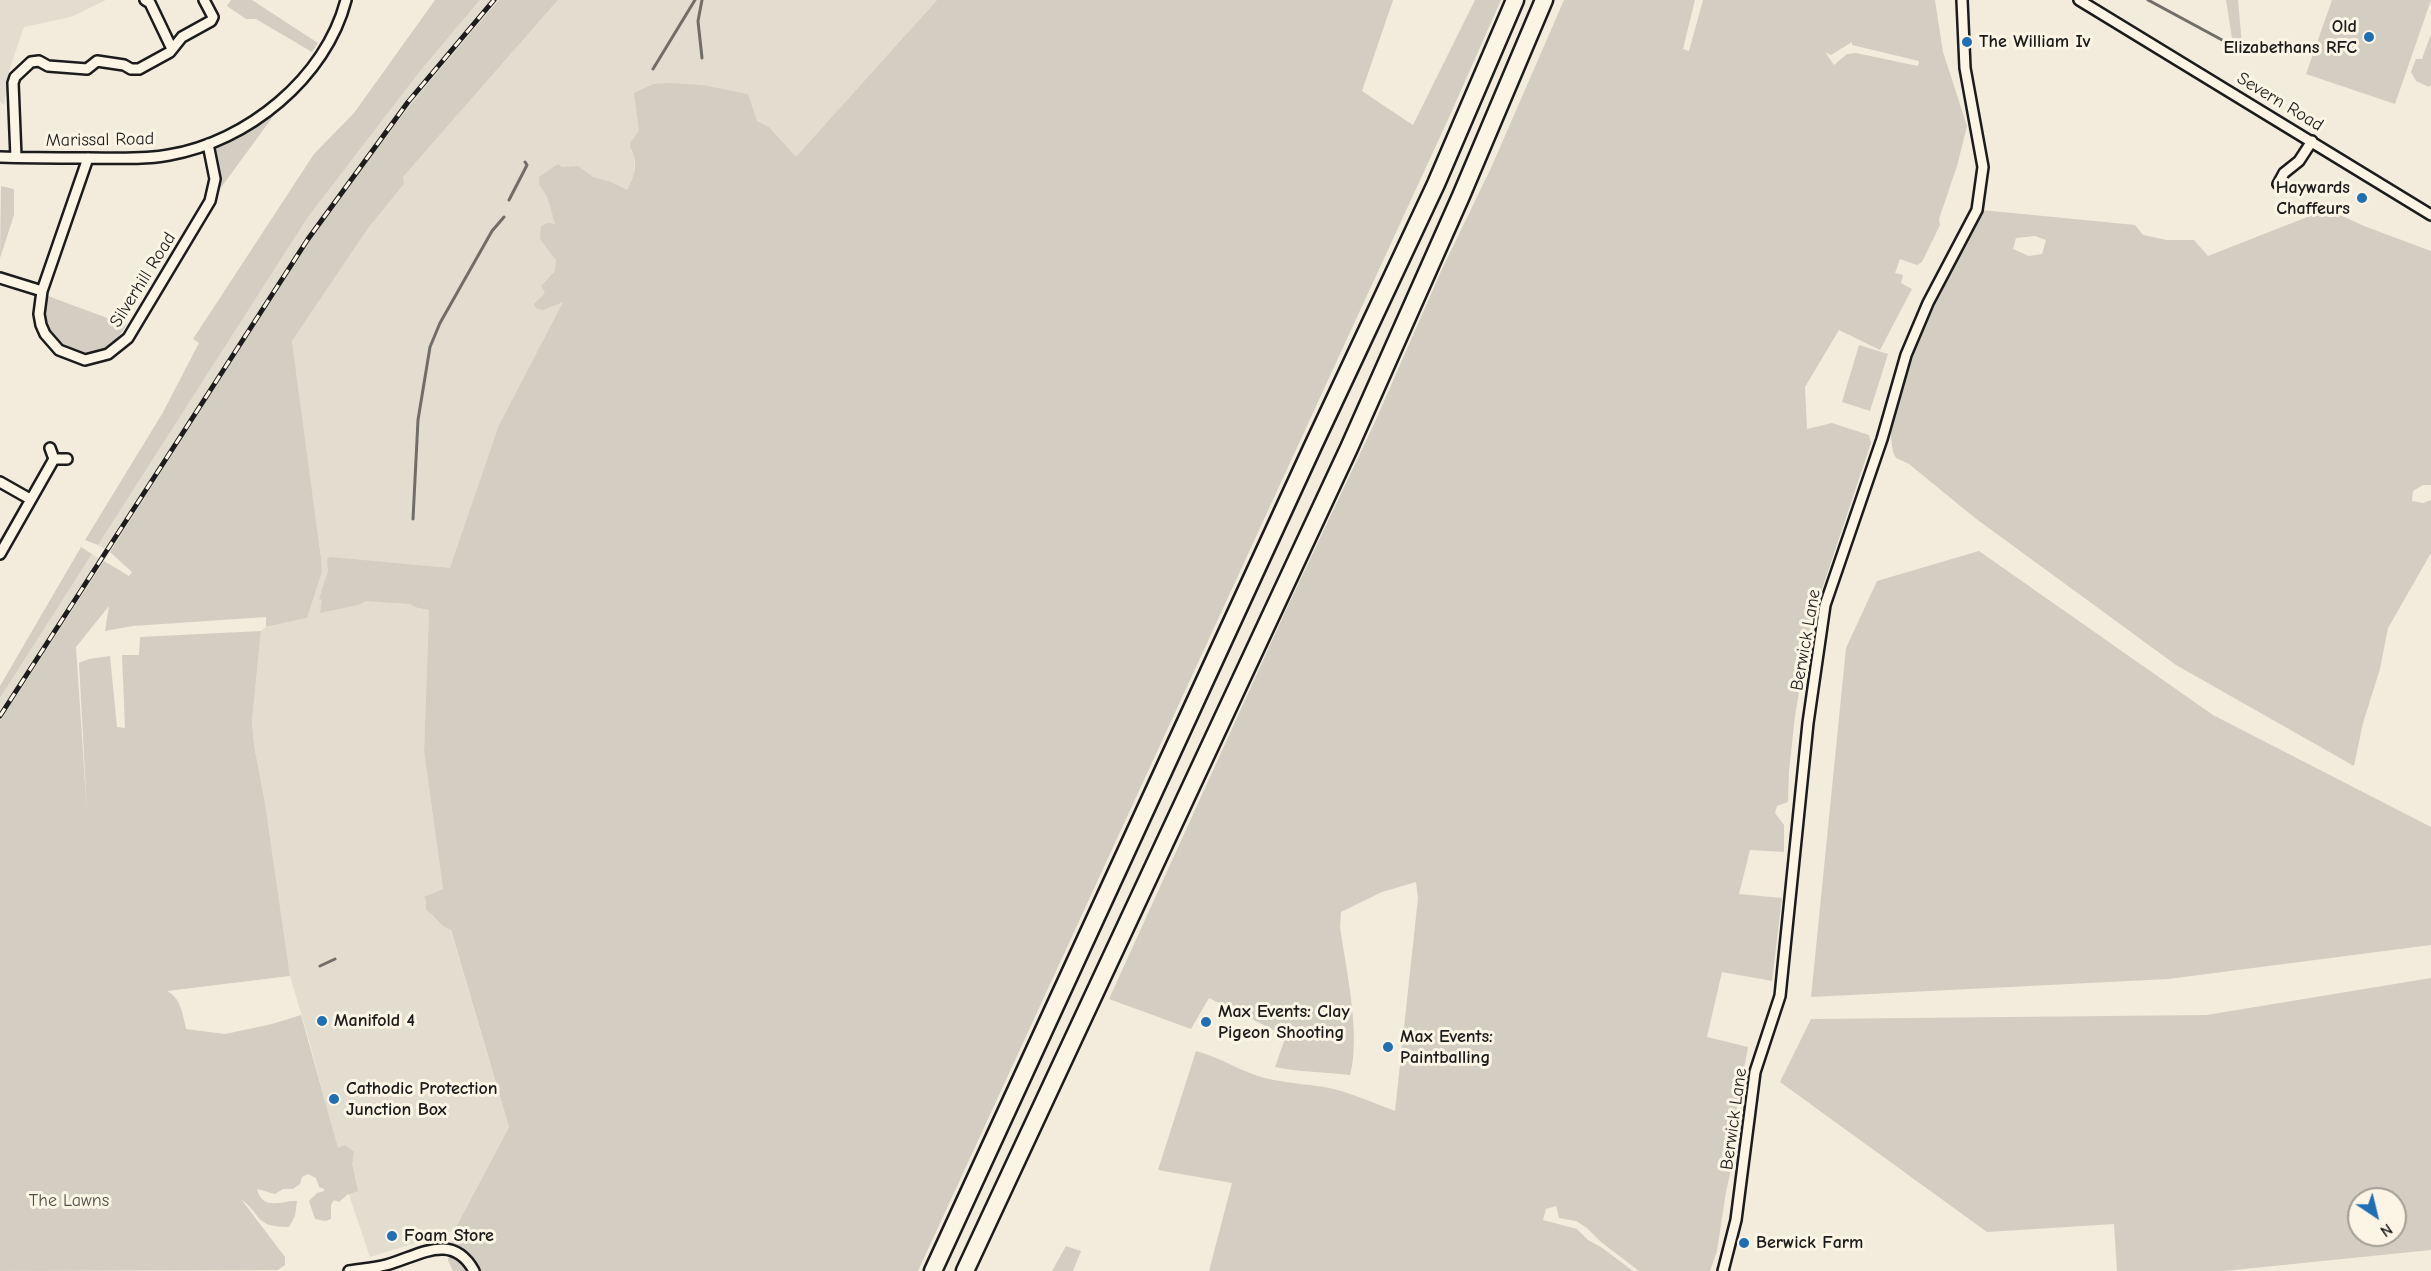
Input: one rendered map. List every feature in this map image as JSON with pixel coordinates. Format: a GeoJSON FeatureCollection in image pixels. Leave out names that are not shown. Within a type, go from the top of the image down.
{"type":"FeatureCollection","features":[{"type":"Feature","properties":{"kind":"highway"},"geometry":{"type":"LineString","coordinates":[[933,1271],[1431,195],[1515,0]]}},
{"type":"Feature","properties":{"kind":"highway"},"geometry":{"type":"LineString","coordinates":[[965,1271],[1349,448],[1461,196],[1544,0]]}},
{"type":"Feature","properties":{"kind":"street"},"geometry":{"type":"LineString","coordinates":[[145,0],[150,3],[172,49]]}},
{"type":"Feature","properties":{"kind":"street"},"geometry":{"type":"LineString","coordinates":[[16,157],[13,83],[15,77],[31,62],[39,61],[48,66],[87,69],[97,61],[139,69],[160,59],[182,37],[213,20],[204,0]]}},
{"type":"Feature","properties":{"kind":"street","name":"Marissal Road"},"geometry":{"type":"LineString","coordinates":[[0,157],[128,159],[170,155],[208,144],[243,127],[291,91],[312,66],[334,32],[346,0]]}},
{"type":"Feature","properties":{"kind":"street","name":"Berwick Lane"},"geometry":{"type":"LineString","coordinates":[[1723,1271],[1736,1220],[1755,1072],[1780,996],[1808,723],[1825,605],[1882,439],[1906,355],[1928,303],[1977,210],[1983,167],[1965,68],[1962,0]]}},
{"type":"Feature","properties":{"kind":"street","name":"Severn Road"},"geometry":{"type":"LineString","coordinates":[[2079,0],[2431,215]]}},
{"type":"Feature","properties":{"kind":"street"},"geometry":{"type":"LineString","coordinates":[[2278,184],[2284,173],[2300,161],[2312,141]]}},
{"type":"Feature","properties":{"kind":"street","name":"Silverhill Road"},"geometry":{"type":"LineString","coordinates":[[88,158],[42,291],[39,314],[45,334],[59,350],[85,360],[108,354],[129,338],[210,201],[215,179],[208,144]]}},
{"type":"Feature","properties":{"kind":"street"},"geometry":{"type":"LineString","coordinates":[[0,278],[42,291]]}},
{"type":"Feature","properties":{"kind":"street"},"geometry":{"type":"LineString","coordinates":[[50,448],[54,459]]}},
{"type":"Feature","properties":{"kind":"street"},"geometry":{"type":"LineString","coordinates":[[54,459],[67,459]]}},
{"type":"Feature","properties":{"kind":"street"},"geometry":{"type":"LineString","coordinates":[[0,554],[54,459]]}},
{"type":"Feature","properties":{"kind":"street"},"geometry":{"type":"LineString","coordinates":[[0,482],[30,499]]}},
{"type":"Feature","properties":{"kind":"street"},"geometry":{"type":"LineString","coordinates":[[349,1271],[386,1265],[433,1249],[444,1248],[460,1253],[474,1271]]}},
{"type":"Feature","properties":{"kind":"shaded area"},"geometry":{"type":"Polygon","coordinates":[[[0,0],[106,0],[71,17],[24,27],[9,71],[4,105],[0,102],[0,0]]]}},
{"type":"Feature","properties":{"kind":"shaded area"},"geometry":{"type":"Polygon","coordinates":[[[480,0],[499,0],[389,132],[306,245],[110,552],[98,545],[308,217],[421,70],[480,0]]]}},
{"type":"Feature","properties":{"kind":"shaded area"},"geometry":{"type":"Polygon","coordinates":[[[558,0],[937,0],[796,158],[769,127],[757,121],[639,132],[631,141],[635,155],[634,179],[598,236],[498,427],[450,569],[418,608],[429,610],[424,751],[447,918],[509,1127],[454,1231],[370,1257],[351,1201],[290,976],[265,803],[254,745],[252,721],[261,631],[266,627],[307,618],[321,558],[292,341],[369,227],[404,184],[403,177],[558,0]]]}},
{"type":"Feature","properties":{"kind":"shaded area"},"geometry":{"type":"Polygon","coordinates":[[[92,554],[104,561],[0,721],[0,698],[92,554]]]}},
{"type":"Feature","properties":{"kind":"green space"},"geometry":{"type":"Polygon","coordinates":[[[231,0],[252,0],[318,43],[312,52],[256,19],[246,19],[227,6],[231,0]]]}},
{"type":"Feature","properties":{"kind":"green space"},"geometry":{"type":"Polygon","coordinates":[[[435,0],[480,0],[421,70],[308,217],[98,545],[85,540],[162,414],[199,343],[193,339],[314,154],[354,113],[435,0]]]}},
{"type":"Feature","properties":{"kind":"green space","name":"The Lawns"},"geometry":{"type":"Polygon","coordinates":[[[499,0],[558,0],[403,177],[404,184],[369,227],[292,341],[322,571],[307,618],[266,627],[266,617],[133,626],[105,631],[109,606],[76,647],[87,812],[79,663],[110,656],[117,727],[125,728],[122,655],[139,655],[140,637],[261,631],[252,721],[254,745],[265,803],[290,976],[167,991],[178,1002],[186,1029],[225,1034],[301,1015],[338,1148],[345,1145],[354,1152],[352,1164],[358,1191],[347,1195],[339,1202],[334,1200],[331,1205],[331,1219],[325,1221],[315,1219],[309,1201],[324,1189],[319,1187],[316,1178],[308,1174],[302,1177],[300,1184],[293,1189],[283,1189],[275,1194],[257,1189],[260,1196],[268,1203],[297,1201],[295,1216],[289,1227],[264,1223],[241,1199],[285,1257],[285,1265],[278,1270],[0,1271],[0,721],[104,561],[129,576],[132,572],[110,552],[255,321],[305,246],[374,151],[499,0]]]}},
{"type":"Feature","properties":{"kind":"green space"},"geometry":{"type":"Polygon","coordinates":[[[937,0],[1393,0],[1362,91],[1413,125],[1475,0],[1501,0],[918,1271],[453,1271],[448,1260],[454,1231],[509,1127],[451,930],[443,926],[426,910],[424,897],[443,889],[424,751],[429,610],[410,604],[366,601],[358,605],[320,613],[322,600],[319,599],[328,571],[327,559],[330,557],[450,568],[498,427],[563,302],[543,310],[536,308],[534,304],[545,293],[541,286],[555,271],[556,260],[540,239],[541,226],[548,223],[555,224],[548,199],[539,184],[539,177],[558,164],[562,167],[578,166],[593,177],[627,190],[635,169],[633,152],[630,147],[631,141],[639,131],[634,93],[653,84],[702,85],[748,94],[757,121],[769,127],[796,157],[937,0]]]}},
{"type":"Feature","properties":{"kind":"green space"},"geometry":{"type":"Polygon","coordinates":[[[1564,0],[1695,0],[1683,49],[1689,51],[1703,0],[1935,0],[1943,52],[1967,126],[1957,166],[1939,219],[1940,225],[1922,262],[1917,265],[1900,259],[1895,273],[1903,275],[1901,283],[1912,289],[1880,350],[1839,330],[1805,387],[1807,429],[1832,423],[1869,435],[1871,443],[1811,622],[1795,716],[1788,802],[1777,806],[1775,813],[1784,825],[1784,852],[1750,850],[1739,894],[1782,898],[1772,981],[1722,972],[1707,1037],[1748,1047],[1736,1113],[1734,1156],[1717,1251],[1710,1271],[1639,1271],[1601,1242],[1587,1228],[1576,1221],[1559,1218],[1556,1206],[1546,1209],[1543,1220],[1577,1229],[1588,1240],[1633,1271],[1209,1271],[1232,1183],[1158,1170],[1196,1051],[1265,1078],[1334,1089],[1395,1111],[1418,898],[1416,882],[1382,892],[1341,912],[1340,927],[1353,1022],[1353,1059],[1350,1075],[1275,1067],[1286,1036],[1209,998],[1191,1029],[1109,999],[1285,612],[1374,424],[1442,269],[1491,168],[1564,0]],[[1852,42],[1831,55],[1825,52],[1834,65],[1847,54],[1856,53],[1918,66],[1919,61],[1852,45],[1852,42]]]}},
{"type":"Feature","properties":{"kind":"green space"},"geometry":{"type":"Polygon","coordinates":[[[2226,0],[2238,0],[2242,44],[2232,38],[2226,0]]]}},
{"type":"Feature","properties":{"kind":"green space","name":"Old Elizabethans RFC"},"geometry":{"type":"Polygon","coordinates":[[[2332,0],[2431,0],[2395,104],[2306,74],[2332,0]]]}},
{"type":"Feature","properties":{"kind":"green space"},"geometry":{"type":"Polygon","coordinates":[[[2431,34],[2431,85],[2429,87],[2416,81],[2411,72],[2416,59],[2422,59],[2431,34]]]}},
{"type":"Feature","properties":{"kind":"green space"},"geometry":{"type":"Polygon","coordinates":[[[280,107],[217,193],[216,148],[243,133],[280,107]]]}},
{"type":"Feature","properties":{"kind":"green space"},"geometry":{"type":"Polygon","coordinates":[[[1,186],[14,189],[14,215],[0,258],[1,186]]]}},
{"type":"Feature","properties":{"kind":"green space"},"geometry":{"type":"Polygon","coordinates":[[[1982,210],[2135,225],[2143,235],[2167,240],[2194,240],[2208,256],[2320,212],[2338,214],[2431,251],[2431,485],[2423,485],[2413,491],[2412,501],[2423,503],[2431,500],[2431,553],[2388,628],[2380,669],[2363,723],[2354,766],[2176,665],[1975,518],[1909,464],[1896,458],[1890,429],[1912,352],[1982,210]],[[2035,236],[2016,238],[2013,249],[2029,256],[2042,254],[2046,240],[2035,236]]]}},
{"type":"Feature","properties":{"kind":"green space"},"geometry":{"type":"Polygon","coordinates":[[[48,296],[126,325],[115,341],[101,350],[86,353],[71,350],[59,342],[50,330],[45,315],[48,296]]]}},
{"type":"Feature","properties":{"kind":"green space"},"geometry":{"type":"Polygon","coordinates":[[[1859,345],[1888,354],[1870,411],[1842,402],[1859,345]]]}},
{"type":"Feature","properties":{"kind":"green space"},"geometry":{"type":"Polygon","coordinates":[[[81,547],[92,554],[0,698],[0,686],[81,547]]]}},
{"type":"Feature","properties":{"kind":"green space"},"geometry":{"type":"Polygon","coordinates":[[[1979,551],[2213,715],[2431,827],[2431,945],[2168,979],[1811,997],[1846,648],[1877,581],[1979,551]]]}},
{"type":"Feature","properties":{"kind":"green space"},"geometry":{"type":"Polygon","coordinates":[[[2431,978],[2431,1250],[2224,1271],[2117,1271],[2114,1224],[1987,1232],[1780,1082],[1811,1019],[2207,1015],[2431,978]]]}},
{"type":"Feature","properties":{"kind":"green space"},"geometry":{"type":"Polygon","coordinates":[[[1066,1246],[1081,1251],[1073,1271],[1052,1271],[1066,1246]]]}},
{"type":"Feature","properties":{"kind":"waterway"},"geometry":{"type":"LineString","coordinates":[[653,69],[695,0]]}},
{"type":"Feature","properties":{"kind":"waterway"},"geometry":{"type":"LineString","coordinates":[[702,0],[698,21],[702,58]]}},
{"type":"Feature","properties":{"kind":"waterway"},"geometry":{"type":"LineString","coordinates":[[2148,0],[2224,41]]}},
{"type":"Feature","properties":{"kind":"waterway"},"geometry":{"type":"LineString","coordinates":[[509,200],[527,165],[525,162]]}},
{"type":"Feature","properties":{"kind":"waterway"},"geometry":{"type":"LineString","coordinates":[[413,519],[418,420],[430,347],[440,323],[492,231],[504,217]]}},
{"type":"Feature","properties":{"kind":"waterway"},"geometry":{"type":"LineString","coordinates":[[320,966],[335,959]]}},
{"type":"Feature","properties":{"kind":"railway"},"geometry":{"type":"LineString","coordinates":[[0,716],[308,239],[408,102],[494,0]]}},
{"type":"Feature","properties":{"kind":"place","name":"Old Elizabethans RFC"},"geometry":{"type":"Point","coordinates":[2369,37]}},
{"type":"Feature","properties":{"kind":"place","name":"The William Iv"},"geometry":{"type":"Point","coordinates":[1967,42]}},
{"type":"Feature","properties":{"kind":"place","name":"Haywards Chaffeurs"},"geometry":{"type":"Point","coordinates":[2362,198]}},
{"type":"Feature","properties":{"kind":"place","name":"Manifold 4"},"geometry":{"type":"Point","coordinates":[322,1021]}},
{"type":"Feature","properties":{"kind":"place","name":"Max Events: Clay Pigeon Shooting"},"geometry":{"type":"Point","coordinates":[1206,1022]}},
{"type":"Feature","properties":{"kind":"place","name":"Max Events: Paintballing"},"geometry":{"type":"Point","coordinates":[1388,1047]}},
{"type":"Feature","properties":{"kind":"place","name":"Cathodic Protection Junction Box"},"geometry":{"type":"Point","coordinates":[334,1099]}},
{"type":"Feature","properties":{"kind":"place","name":"Foam Store"},"geometry":{"type":"Point","coordinates":[392,1236]}},
{"type":"Feature","properties":{"kind":"place","name":"Berwick Farm"},"geometry":{"type":"Point","coordinates":[1744,1243]}}]}
